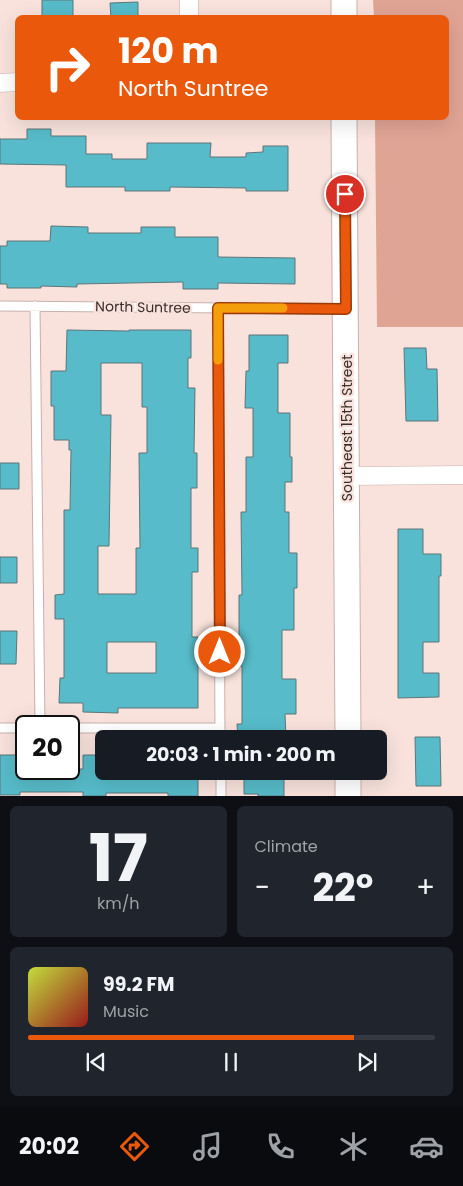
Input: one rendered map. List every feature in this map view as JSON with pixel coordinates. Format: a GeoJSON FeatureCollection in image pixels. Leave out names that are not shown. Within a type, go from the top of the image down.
{"type":"FeatureCollection","features":[{"type":"Feature","properties":{"kind":"main road"},"geometry":{"type":"LineString","coordinates":[[344,0],[344,15]]}},
{"type":"Feature","properties":{"kind":"main road","name":"Southeast 15th Street"},"geometry":{"type":"LineString","coordinates":[[344,120],[348,476],[348,730]]}},
{"type":"Feature","properties":{"kind":"main road"},"geometry":{"type":"LineString","coordinates":[[348,780],[348,796]]}},
{"type":"Feature","properties":{"kind":"street"},"geometry":{"type":"LineString","coordinates":[[189,0],[189,15]]}},
{"type":"Feature","properties":{"kind":"street"},"geometry":{"type":"LineString","coordinates":[[0,83],[15,82]]}},
{"type":"Feature","properties":{"kind":"street"},"geometry":{"type":"LineString","coordinates":[[348,476],[463,475]]}},
{"type":"Feature","properties":{"kind":"lane","name":"North Suntree"},"geometry":{"type":"LineString","coordinates":[[0,306],[346,309]]}},
{"type":"Feature","properties":{"kind":"lane"},"geometry":{"type":"LineString","coordinates":[[35,306],[40,715]]}},
{"type":"Feature","properties":{"kind":"lane"},"geometry":{"type":"LineString","coordinates":[[80,728],[220,728],[218,308]]}},
{"type":"Feature","properties":{"kind":"lane"},"geometry":{"type":"LineString","coordinates":[[0,728],[15,728]]}},
{"type":"Feature","properties":{"kind":"lane"},"geometry":{"type":"LineString","coordinates":[[220,780],[221,796]]}},
{"type":"Feature","properties":{"kind":"shaded area"},"geometry":{"type":"Polygon","coordinates":[[[373,0],[463,0],[463,327],[377,327],[375,120],[449,120],[449,15],[374,15],[373,0]]]}},
{"type":"Feature","properties":{"kind":"building"},"geometry":{"type":"Polygon","coordinates":[[[42,0],[73,0],[73,15],[42,15],[42,0]]]}},
{"type":"Feature","properties":{"kind":"building"},"geometry":{"type":"Polygon","coordinates":[[[138,2],[138,15],[111,15],[110,3],[138,2]]]}},
{"type":"Feature","properties":{"kind":"building"},"geometry":{"type":"Polygon","coordinates":[[[27,129],[51,129],[51,136],[86,136],[86,154],[112,154],[112,159],[147,159],[147,143],[211,143],[210,157],[246,157],[246,153],[263,152],[263,146],[288,146],[288,191],[246,191],[246,188],[170,187],[170,191],[125,191],[125,187],[66,187],[66,165],[0,164],[0,139],[27,139],[27,129]]]}},
{"type":"Feature","properties":{"kind":"building"},"geometry":{"type":"Polygon","coordinates":[[[51,226],[88,227],[88,233],[141,233],[141,227],[175,227],[175,237],[218,237],[218,257],[295,258],[295,284],[218,283],[218,289],[183,289],[183,282],[77,284],[77,287],[41,286],[41,288],[7,288],[7,284],[0,284],[0,246],[7,246],[7,241],[50,241],[51,226]]]}},
{"type":"Feature","properties":{"kind":"building"},"geometry":{"type":"Polygon","coordinates":[[[67,330],[191,330],[191,358],[188,358],[188,388],[195,388],[194,453],[197,453],[197,488],[191,488],[191,548],[198,548],[198,572],[192,572],[192,637],[198,637],[198,708],[118,708],[118,713],[83,712],[83,703],[59,703],[60,678],[64,678],[64,619],[55,619],[55,595],[64,594],[64,510],[70,510],[71,450],[69,450],[69,440],[54,440],[54,406],[51,406],[51,371],[66,371],[67,330]],[[101,363],[101,415],[111,415],[109,546],[98,546],[98,594],[136,594],[136,548],[140,548],[139,453],[147,453],[147,407],[142,407],[142,363],[101,363]],[[107,642],[107,673],[156,673],[156,642],[107,642]]]}},
{"type":"Feature","properties":{"kind":"building"},"geometry":{"type":"Polygon","coordinates":[[[249,335],[288,335],[288,363],[278,363],[278,413],[290,413],[292,482],[285,482],[285,512],[289,512],[289,553],[297,553],[297,588],[294,588],[294,630],[282,630],[282,679],[296,679],[296,714],[285,714],[286,730],[237,730],[237,724],[242,724],[242,666],[236,666],[236,638],[239,638],[239,595],[242,595],[241,512],[246,512],[246,457],[253,457],[253,408],[245,408],[246,371],[249,371],[249,335]]]}},
{"type":"Feature","properties":{"kind":"building"},"geometry":{"type":"Polygon","coordinates":[[[404,348],[426,348],[427,369],[437,369],[438,421],[406,421],[404,348]]]}},
{"type":"Feature","properties":{"kind":"building"},"geometry":{"type":"Polygon","coordinates":[[[0,463],[19,463],[19,489],[0,489],[0,463]]]}},
{"type":"Feature","properties":{"kind":"building"},"geometry":{"type":"Polygon","coordinates":[[[398,529],[423,529],[423,554],[441,554],[439,642],[423,642],[423,673],[439,673],[439,697],[398,698],[398,529]]]}},
{"type":"Feature","properties":{"kind":"building"},"geometry":{"type":"Polygon","coordinates":[[[0,557],[17,557],[17,583],[0,583],[0,557]]]}},
{"type":"Feature","properties":{"kind":"building"},"geometry":{"type":"Polygon","coordinates":[[[0,631],[17,631],[16,664],[0,664],[0,631]]]}},
{"type":"Feature","properties":{"kind":"building"},"geometry":{"type":"Polygon","coordinates":[[[415,737],[440,737],[441,786],[416,786],[415,737]]]}},
{"type":"Feature","properties":{"kind":"building"},"geometry":{"type":"Polygon","coordinates":[[[0,755],[15,755],[15,780],[80,780],[80,769],[83,769],[83,755],[95,755],[95,780],[198,780],[198,796],[168,796],[168,793],[106,793],[106,796],[83,796],[83,792],[20,792],[20,795],[0,795],[0,755]]]}},
{"type":"Feature","properties":{"kind":"building"},"geometry":{"type":"Polygon","coordinates":[[[244,780],[284,780],[284,796],[244,794],[244,780]]]}},
{"type":"Feature","properties":{"kind":"slow traffic"},"geometry":{"type":"LineString","coordinates":[[218,360],[218,308],[283,308]]}},
{"type":"Feature","properties":{"kind":"route"},"geometry":{"type":"LineString","coordinates":[[220,652],[218,308],[346,309],[345,194]]}}]}
